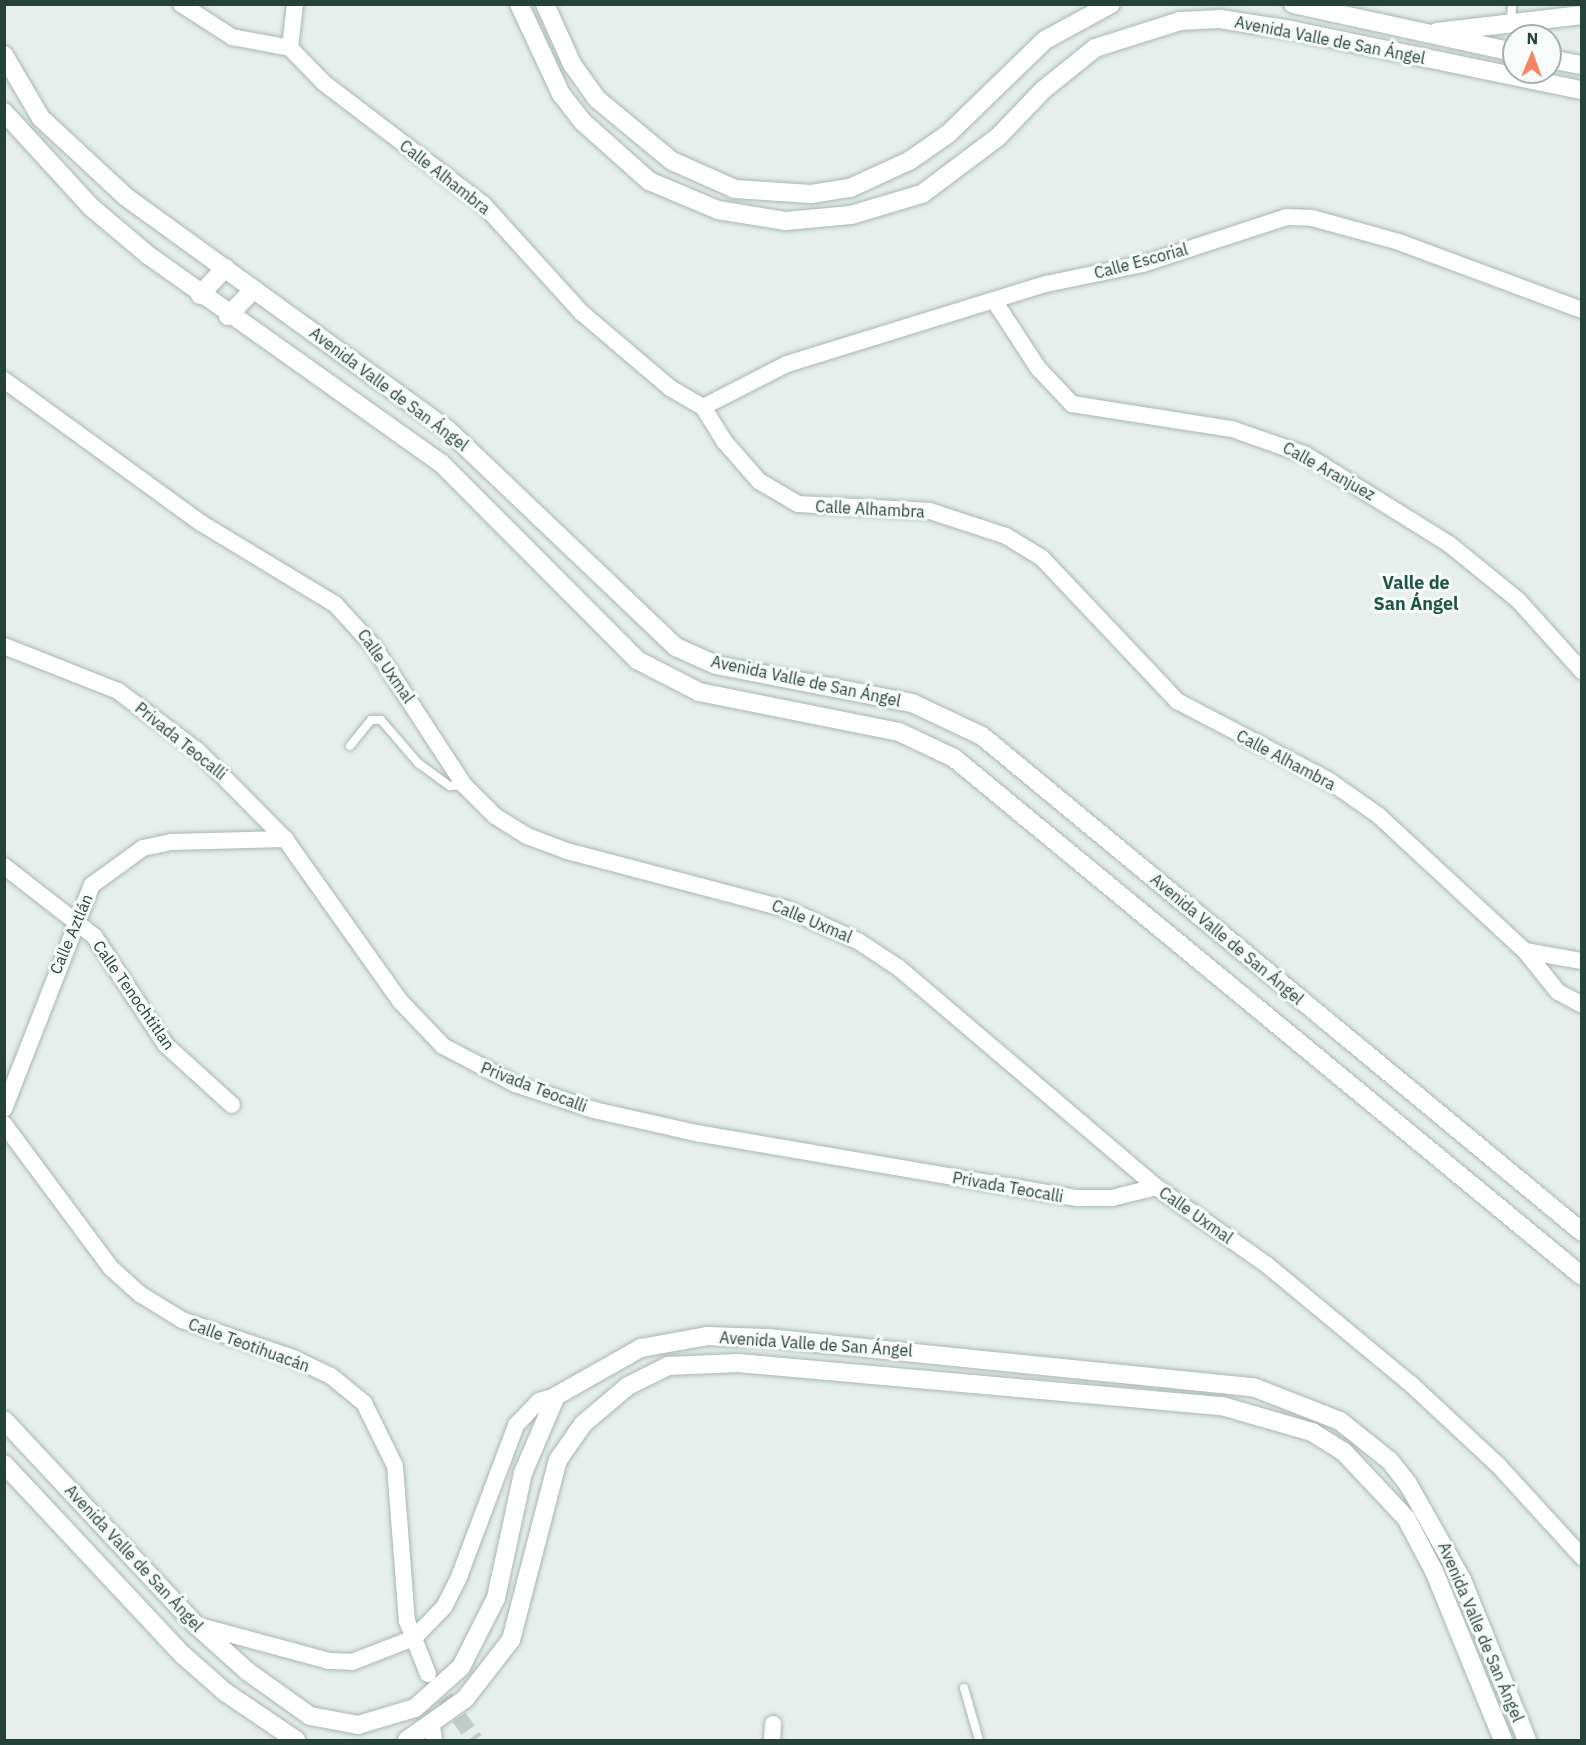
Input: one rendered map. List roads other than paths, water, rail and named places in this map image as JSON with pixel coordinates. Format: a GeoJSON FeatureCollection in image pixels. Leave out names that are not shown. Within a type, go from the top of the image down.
{"type":"FeatureCollection","features":[{"type":"Feature","properties":{"kind":"street"},"geometry":{"type":"LineString","coordinates":[[181,4],[232,37],[290,48],[295,4]]}},
{"type":"Feature","properties":{"kind":"street","name":"Avenida Valle de San Ángel"},"geometry":{"type":"LineString","coordinates":[[519,4],[561,94],[624,161],[684,199],[755,219],[786,221],[851,215],[922,194],[990,144],[1095,48],[1180,21],[1220,19],[1291,30],[1581,90]]}},
{"type":"Feature","properties":{"kind":"street"},"geometry":{"type":"LineString","coordinates":[[545,4],[572,64],[597,99],[672,160],[735,189],[811,194],[850,188],[909,161],[948,134],[1045,40],[1111,4]]}},
{"type":"Feature","properties":{"kind":"street","name":"Avenida Valle de San Ángel"},"geometry":{"type":"LineString","coordinates":[[1293,4],[1502,49]]}},
{"type":"Feature","properties":{"kind":"street"},"geometry":{"type":"LineString","coordinates":[[1428,33],[1511,12],[1570,12]]}},
{"type":"Feature","properties":{"kind":"street","name":"Calle Alhambra"},"geometry":{"type":"LineString","coordinates":[[290,48],[324,83],[483,204],[582,313],[670,388],[704,406],[740,463],[798,504],[930,511],[1006,536],[1042,558],[1177,701],[1328,780],[1378,815],[1525,951],[1558,992],[1581,1005]]}},
{"type":"Feature","properties":{"kind":"street","name":"Avenida Valle de San Ángel"},"geometry":{"type":"LineString","coordinates":[[4,55],[41,118],[126,197],[448,430],[676,647],[716,665],[912,703],[982,736],[1581,1232]]}},
{"type":"Feature","properties":{"kind":"street"},"geometry":{"type":"LineString","coordinates":[[1562,61],[1581,65]]}},
{"type":"Feature","properties":{"kind":"street","name":"Avenida Valle de San Ángel"},"geometry":{"type":"LineString","coordinates":[[4,112],[91,207],[200,295],[441,464],[636,660],[667,680],[742,702],[899,732],[954,758],[1581,1276]]}},
{"type":"Feature","properties":{"kind":"street","name":"Calle Escorial"},"geometry":{"type":"LineString","coordinates":[[704,406],[787,364],[995,302],[1046,284],[1143,264],[1287,217],[1312,218],[1399,242],[1581,310]]}},
{"type":"Feature","properties":{"kind":"street"},"geometry":{"type":"LineString","coordinates":[[200,295],[225,268]]}},
{"type":"Feature","properties":{"kind":"street"},"geometry":{"type":"LineString","coordinates":[[228,316],[253,290]]}},
{"type":"Feature","properties":{"kind":"street","name":"Calle Aranjuez"},"geometry":{"type":"LineString","coordinates":[[995,302],[1038,368],[1072,404],[1232,429],[1306,455],[1449,544],[1518,600],[1581,670]]}},
{"type":"Feature","properties":{"kind":"street","name":"Calle Uxmal"},"geometry":{"type":"LineString","coordinates":[[4,380],[192,517],[335,604],[374,647],[464,785],[495,816],[527,836],[757,899],[858,941],[899,968],[1156,1187],[1267,1265],[1411,1384],[1498,1465],[1581,1557]]}},
{"type":"Feature","properties":{"kind":"street","name":"Privada Teocalli"},"geometry":{"type":"LineString","coordinates":[[4,646],[118,691],[198,751],[285,839],[401,1002],[443,1046],[515,1084],[594,1110],[696,1133],[1077,1198],[1112,1198],[1156,1187]]}},
{"type":"Feature","properties":{"kind":"street","name":"Calle Aztlán"},"geometry":{"type":"LineString","coordinates":[[4,1109],[75,920],[92,885],[143,848],[171,842],[285,839]]}},
{"type":"Feature","properties":{"kind":"street","name":"Calle Tenochtitlan"},"geometry":{"type":"LineString","coordinates":[[4,866],[93,936],[166,1045],[232,1105]]}},
{"type":"Feature","properties":{"kind":"street"},"geometry":{"type":"LineString","coordinates":[[1525,951],[1581,961]]}},
{"type":"Feature","properties":{"kind":"street","name":"Calle Teotihuacán"},"geometry":{"type":"LineString","coordinates":[[4,1125],[111,1268],[140,1294],[182,1320],[293,1358],[331,1376],[364,1403],[395,1466],[407,1621],[429,1674]]}},
{"type":"Feature","properties":{"kind":"street","name":"Avenida Valle de San Ángel"},"geometry":{"type":"LineString","coordinates":[[4,1420],[195,1625],[310,1716],[359,1732],[415,1708],[443,1688],[476,1647],[496,1598],[523,1473],[556,1396],[616,1361],[674,1339],[755,1337],[1224,1383],[1294,1399],[1340,1421],[1390,1461],[1437,1527],[1527,1740]]}},
{"type":"Feature","properties":{"kind":"street"},"geometry":{"type":"LineString","coordinates":[[616,1361],[627,1386]]}},
{"type":"Feature","properties":{"kind":"street","name":"Avenida Valle de San Ángel"},"geometry":{"type":"LineString","coordinates":[[407,1740],[433,1733],[465,1699],[511,1640],[558,1460],[583,1424],[627,1386],[668,1366],[738,1363],[1222,1406],[1262,1413],[1320,1437],[1371,1477],[1406,1518],[1434,1571],[1503,1740]]}},
{"type":"Feature","properties":{"kind":"street"},"geometry":{"type":"LineString","coordinates":[[1222,1406],[1224,1383]]}},
{"type":"Feature","properties":{"kind":"street"},"geometry":{"type":"LineString","coordinates":[[195,1625],[329,1661],[352,1662],[414,1638],[444,1607],[459,1577],[516,1425],[539,1401],[556,1396]]}},
{"type":"Feature","properties":{"kind":"street","name":"Avenida Valle de San Ángel"},"geometry":{"type":"LineString","coordinates":[[4,1464],[183,1655],[225,1692],[296,1740]]}},
{"type":"Feature","properties":{"kind":"lane"},"geometry":{"type":"LineString","coordinates":[[350,746],[371,720],[381,720],[418,763],[450,786],[464,785]]}},
{"type":"Feature","properties":{"kind":"lane"},"geometry":{"type":"LineString","coordinates":[[964,1688],[979,1740]]}},
{"type":"Feature","properties":{"kind":"tunnel"},"geometry":{"type":"LineString","coordinates":[[431,1678],[475,1740]]}},
{"type":"Feature","properties":{"kind":"district","name":"Valle de San Ángel"},"geometry":{"type":"Point","coordinates":[1416,594]}}]}
